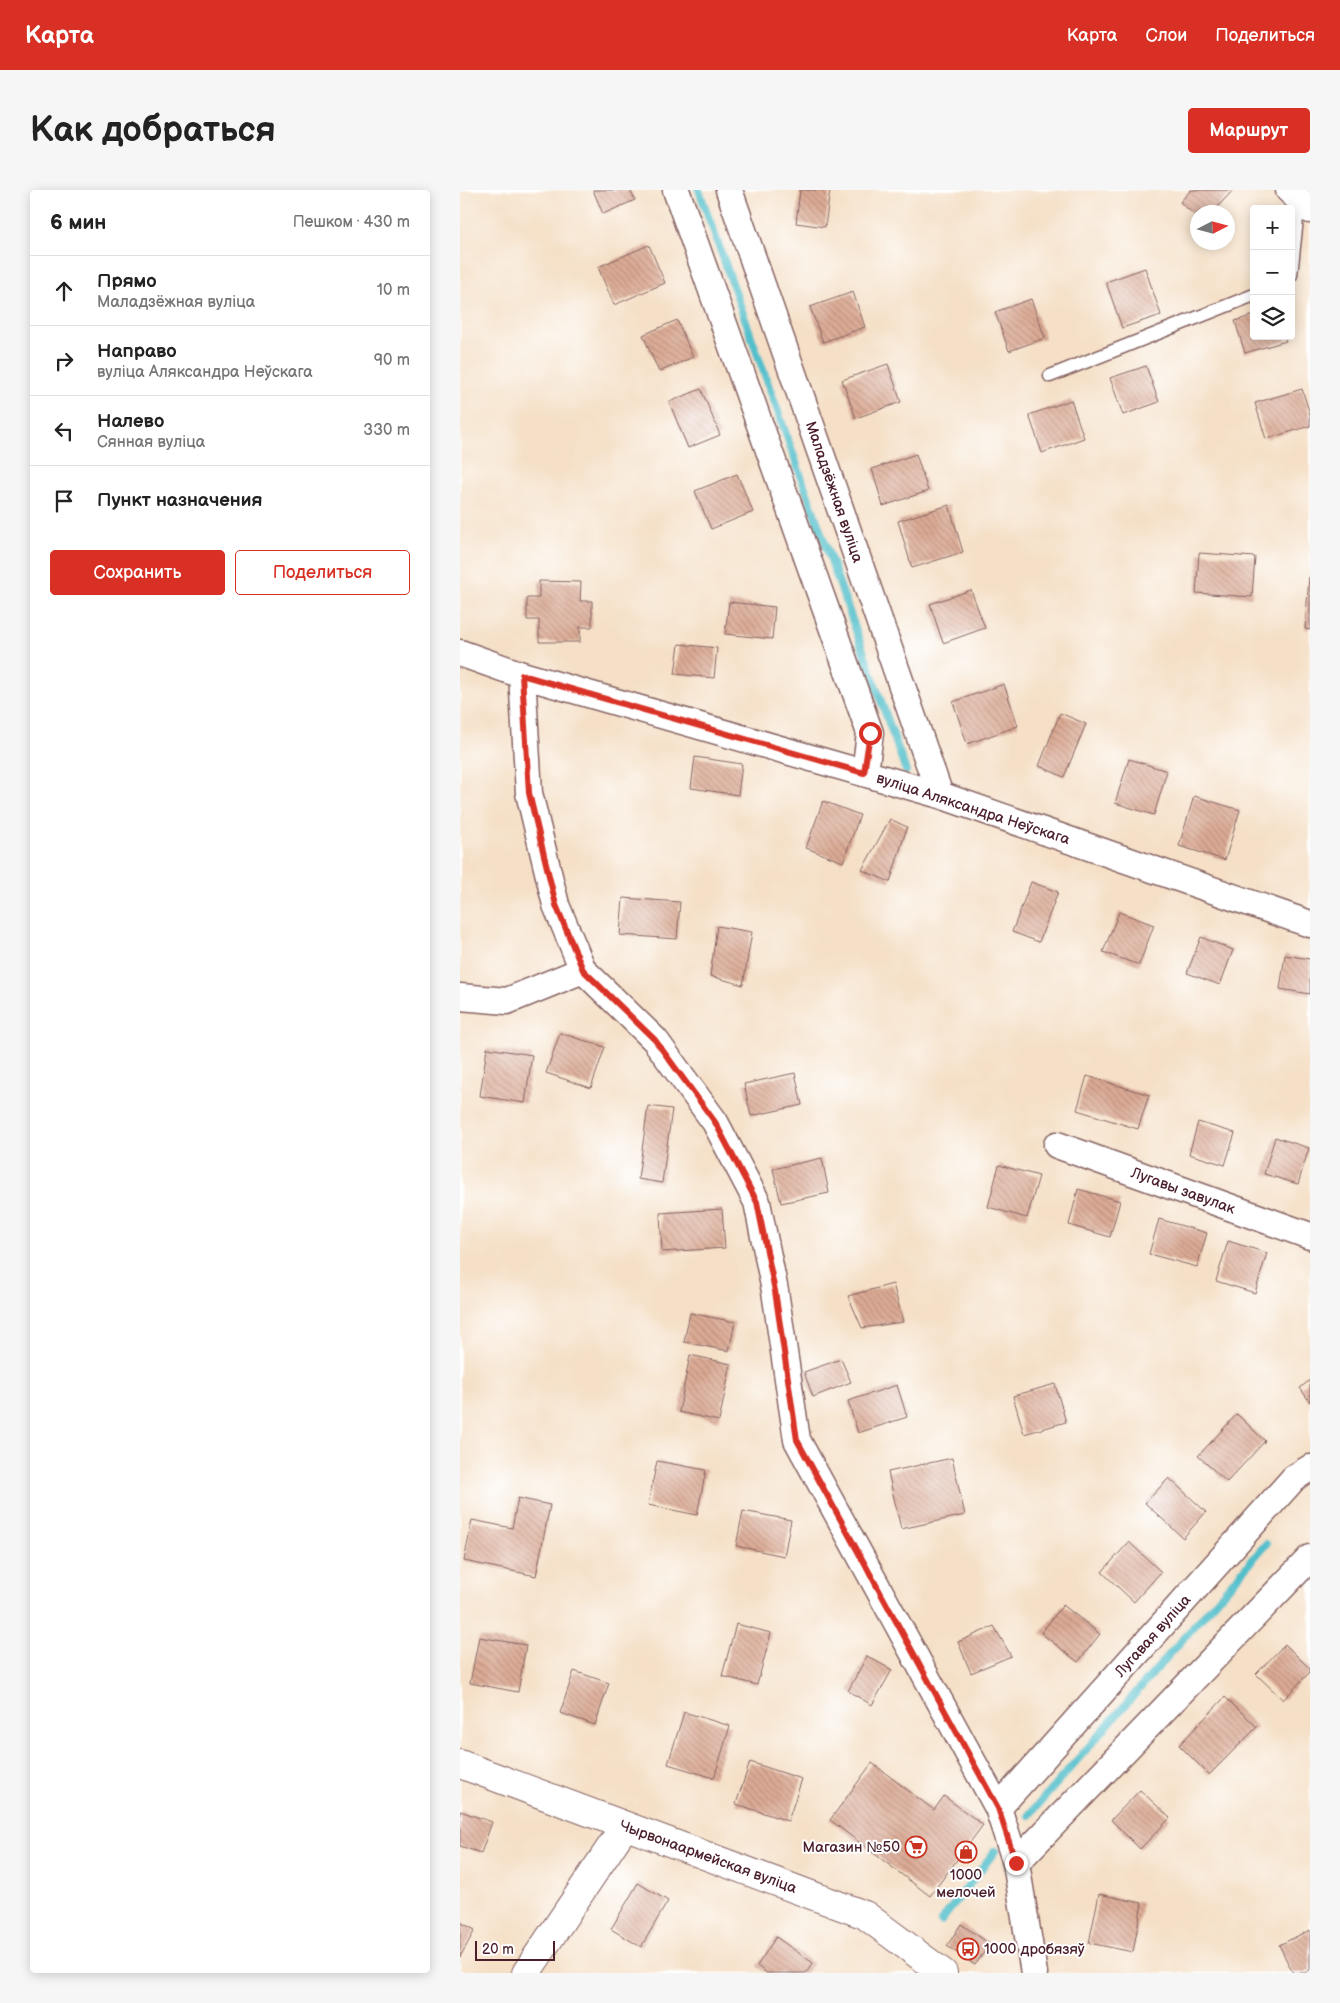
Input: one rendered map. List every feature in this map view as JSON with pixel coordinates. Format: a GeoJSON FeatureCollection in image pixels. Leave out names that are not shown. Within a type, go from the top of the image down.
{"type":"FeatureCollection","features":[{"type":"Feature","properties":{"kind":"main road","name":"Чырвонаармейская вуліца"},"geometry":{"type":"LineString","coordinates":[[460,1764],[865,1915],[943,1973]]}},
{"type":"Feature","properties":{"kind":"main road"},"geometry":{"type":"LineString","coordinates":[[526,1973],[625,1826]]}},
{"type":"Feature","properties":{"kind":"street"},"geometry":{"type":"LineString","coordinates":[[676,190],[870,733],[864,773]]}},
{"type":"Feature","properties":{"kind":"street","name":"Маладзёжная вуліца"},"geometry":{"type":"LineString","coordinates":[[729,190],[940,795]]}},
{"type":"Feature","properties":{"kind":"street","name":"вуліца Аляксандра Неўскага"},"geometry":{"type":"LineString","coordinates":[[460,653],[522,675],[940,795],[1310,924]]}},
{"type":"Feature","properties":{"kind":"street"},"geometry":{"type":"LineString","coordinates":[[522,675],[529,793],[556,905],[583,970],[655,1040],[715,1122],[757,1202],[775,1291],[797,1440],[998,1808],[1016,1863],[1034,1973]]}},
{"type":"Feature","properties":{"kind":"street"},"geometry":{"type":"LineString","coordinates":[[460,997],[507,1001],[583,970]]}},
{"type":"Feature","properties":{"kind":"street","name":"Лугавы завулак"},"geometry":{"type":"LineString","coordinates":[[1057,1145],[1310,1236]]}},
{"type":"Feature","properties":{"kind":"street","name":"Лугавая вуліца"},"geometry":{"type":"LineString","coordinates":[[998,1808],[1294,1478],[1310,1468]]}},
{"type":"Feature","properties":{"kind":"street"},"geometry":{"type":"LineString","coordinates":[[1016,1863],[1310,1558]]}},
{"type":"Feature","properties":{"kind":"lane"},"geometry":{"type":"LineString","coordinates":[[1294,250],[1300,200]]}},
{"type":"Feature","properties":{"kind":"lane"},"geometry":{"type":"LineString","coordinates":[[1050,376],[1250,297]]}},
{"type":"Feature","properties":{"kind":"building"},"geometry":{"type":"Polygon","coordinates":[[[593,190],[630,190],[635,200],[603,214],[593,190]]]}},
{"type":"Feature","properties":{"kind":"building"},"geometry":{"type":"Polygon","coordinates":[[[800,190],[830,190],[825,227],[796,223],[800,190]]]}},
{"type":"Feature","properties":{"kind":"building"},"geometry":{"type":"Polygon","coordinates":[[[1191,190],[1233,190],[1219,205],[1190,205],[1190,211],[1180,202],[1191,190]]]}},
{"type":"Feature","properties":{"kind":"building"},"geometry":{"type":"Polygon","coordinates":[[[649,245],[665,283],[614,305],[598,267],[649,245]]]}},
{"type":"Feature","properties":{"kind":"building"},"geometry":{"type":"Polygon","coordinates":[[[1145,268],[1161,315],[1122,328],[1106,282],[1145,268]]]}},
{"type":"Feature","properties":{"kind":"building"},"geometry":{"type":"Polygon","coordinates":[[[853,292],[865,327],[823,342],[810,307],[853,292]]]}},
{"type":"Feature","properties":{"kind":"building"},"geometry":{"type":"Polygon","coordinates":[[[1031,299],[1045,338],[1009,351],[995,312],[1031,299]]]}},
{"type":"Feature","properties":{"kind":"building"},"geometry":{"type":"Polygon","coordinates":[[[1250,316],[1250,340],[1286,341],[1245,353],[1235,321],[1250,316]]]}},
{"type":"Feature","properties":{"kind":"building"},"geometry":{"type":"Polygon","coordinates":[[[677,320],[693,357],[659,372],[643,335],[677,320]]]}},
{"type":"Feature","properties":{"kind":"building"},"geometry":{"type":"Polygon","coordinates":[[[888,364],[901,402],[856,418],[842,380],[888,364]]]}},
{"type":"Feature","properties":{"kind":"building"},"geometry":{"type":"Polygon","coordinates":[[[1146,366],[1159,402],[1123,415],[1110,378],[1146,366]]]}},
{"type":"Feature","properties":{"kind":"building"},"geometry":{"type":"Polygon","coordinates":[[[701,389],[720,435],[688,448],[669,402],[701,389]]]}},
{"type":"Feature","properties":{"kind":"building"},"geometry":{"type":"Polygon","coordinates":[[[1302,389],[1310,414],[1310,426],[1266,439],[1255,403],[1302,389]]]}},
{"type":"Feature","properties":{"kind":"building"},"geometry":{"type":"Polygon","coordinates":[[[1071,400],[1084,438],[1042,453],[1029,415],[1071,400]]]}},
{"type":"Feature","properties":{"kind":"building"},"geometry":{"type":"Polygon","coordinates":[[[916,454],[928,491],[883,506],[872,469],[916,454]]]}},
{"type":"Feature","properties":{"kind":"building"},"geometry":{"type":"Polygon","coordinates":[[[737,474],[753,512],[711,529],[695,491],[737,474]]]}},
{"type":"Feature","properties":{"kind":"building"},"geometry":{"type":"Polygon","coordinates":[[[949,505],[963,552],[912,568],[898,521],[949,505]]]}},
{"type":"Feature","properties":{"kind":"building"},"geometry":{"type":"Polygon","coordinates":[[[1199,553],[1255,557],[1252,597],[1196,593],[1199,553]]]}},
{"type":"Feature","properties":{"kind":"building"},"geometry":{"type":"Polygon","coordinates":[[[1310,577],[1310,630],[1305,629],[1310,577]]]}},
{"type":"Feature","properties":{"kind":"building"},"geometry":{"type":"Polygon","coordinates":[[[539,581],[581,582],[580,601],[592,601],[592,627],[580,627],[580,642],[539,642],[539,620],[527,620],[527,598],[539,598],[539,581]]]}},
{"type":"Feature","properties":{"kind":"building"},"geometry":{"type":"Polygon","coordinates":[[[971,590],[985,628],[943,643],[930,604],[971,590]]]}},
{"type":"Feature","properties":{"kind":"building"},"geometry":{"type":"Polygon","coordinates":[[[729,602],[775,607],[772,639],[725,634],[729,602]]]}},
{"type":"Feature","properties":{"kind":"building"},"geometry":{"type":"Polygon","coordinates":[[[679,644],[717,648],[714,678],[675,674],[679,644]]]}},
{"type":"Feature","properties":{"kind":"building"},"geometry":{"type":"Polygon","coordinates":[[[1004,684],[1018,726],[967,744],[953,702],[1004,684]]]}},
{"type":"Feature","properties":{"kind":"building"},"geometry":{"type":"Polygon","coordinates":[[[1060,713],[1086,724],[1064,777],[1039,766],[1060,713]]]}},
{"type":"Feature","properties":{"kind":"building"},"geometry":{"type":"Polygon","coordinates":[[[695,757],[742,764],[738,795],[691,788],[695,757]]]}},
{"type":"Feature","properties":{"kind":"building"},"geometry":{"type":"Polygon","coordinates":[[[1129,759],[1167,771],[1154,815],[1115,803],[1129,759]]]}},
{"type":"Feature","properties":{"kind":"building"},"geometry":{"type":"Polygon","coordinates":[[[1194,796],[1240,810],[1225,860],[1179,846],[1194,796]]]}},
{"type":"Feature","properties":{"kind":"building"},"geometry":{"type":"Polygon","coordinates":[[[823,801],[860,815],[843,862],[806,848],[823,801]]]}},
{"type":"Feature","properties":{"kind":"building"},"geometry":{"type":"Polygon","coordinates":[[[890,819],[907,827],[890,882],[862,870],[890,819]]]}},
{"type":"Feature","properties":{"kind":"building"},"geometry":{"type":"Polygon","coordinates":[[[1031,882],[1058,892],[1039,942],[1012,932],[1031,882]]]}},
{"type":"Feature","properties":{"kind":"building"},"geometry":{"type":"Polygon","coordinates":[[[623,898],[680,902],[677,939],[620,935],[623,898]]]}},
{"type":"Feature","properties":{"kind":"building"},"geometry":{"type":"Polygon","coordinates":[[[1119,912],[1154,925],[1139,965],[1103,952],[1119,912]]]}},
{"type":"Feature","properties":{"kind":"building"},"geometry":{"type":"Polygon","coordinates":[[[717,926],[752,932],[743,985],[710,976],[717,926]]]}},
{"type":"Feature","properties":{"kind":"building"},"geometry":{"type":"Polygon","coordinates":[[[1201,937],[1233,950],[1220,985],[1187,973],[1201,937]]]}},
{"type":"Feature","properties":{"kind":"building"},"geometry":{"type":"Polygon","coordinates":[[[1285,955],[1310,959],[1310,994],[1280,989],[1285,955]]]}},
{"type":"Feature","properties":{"kind":"building"},"geometry":{"type":"Polygon","coordinates":[[[560,1033],[605,1047],[591,1088],[546,1073],[560,1033]]]}},
{"type":"Feature","properties":{"kind":"building"},"geometry":{"type":"Polygon","coordinates":[[[487,1048],[532,1055],[525,1103],[480,1096],[487,1048]]]}},
{"type":"Feature","properties":{"kind":"building"},"geometry":{"type":"Polygon","coordinates":[[[795,1073],[802,1105],[751,1116],[744,1084],[795,1073]]]}},
{"type":"Feature","properties":{"kind":"building"},"geometry":{"type":"Polygon","coordinates":[[[1087,1076],[1149,1095],[1138,1129],[1077,1110],[1087,1076]]]}},
{"type":"Feature","properties":{"kind":"building"},"geometry":{"type":"Polygon","coordinates":[[[648,1106],[672,1109],[662,1183],[638,1179],[648,1106]]]}},
{"type":"Feature","properties":{"kind":"building"},"geometry":{"type":"Polygon","coordinates":[[[1198,1122],[1235,1133],[1225,1165],[1189,1154],[1198,1122]]]}},
{"type":"Feature","properties":{"kind":"building"},"geometry":{"type":"Polygon","coordinates":[[[1275,1137],[1309,1148],[1298,1184],[1264,1174],[1275,1137]]]}},
{"type":"Feature","properties":{"kind":"building"},"geometry":{"type":"Polygon","coordinates":[[[822,1158],[829,1193],[781,1203],[773,1169],[822,1158]]]}},
{"type":"Feature","properties":{"kind":"building"},"geometry":{"type":"Polygon","coordinates":[[[999,1165],[1039,1176],[1027,1218],[988,1207],[999,1165]]]}},
{"type":"Feature","properties":{"kind":"building"},"geometry":{"type":"Polygon","coordinates":[[[1078,1189],[1120,1201],[1110,1237],[1069,1225],[1078,1189]]]}},
{"type":"Feature","properties":{"kind":"building"},"geometry":{"type":"Polygon","coordinates":[[[722,1209],[725,1248],[662,1252],[660,1213],[722,1209]]]}},
{"type":"Feature","properties":{"kind":"building"},"geometry":{"type":"Polygon","coordinates":[[[1159,1219],[1207,1233],[1197,1267],[1149,1254],[1159,1219]]]}},
{"type":"Feature","properties":{"kind":"building"},"geometry":{"type":"Polygon","coordinates":[[[1228,1241],[1267,1253],[1255,1293],[1216,1281],[1228,1241]]]}},
{"type":"Feature","properties":{"kind":"building"},"geometry":{"type":"Polygon","coordinates":[[[893,1284],[903,1322],[862,1328],[848,1296],[893,1284]]]}},
{"type":"Feature","properties":{"kind":"building"},"geometry":{"type":"Polygon","coordinates":[[[690,1313],[735,1322],[729,1351],[684,1342],[690,1313]]]}},
{"type":"Feature","properties":{"kind":"building"},"geometry":{"type":"Polygon","coordinates":[[[690,1355],[731,1364],[719,1421],[679,1412],[690,1355]]]}},
{"type":"Feature","properties":{"kind":"building"},"geometry":{"type":"Polygon","coordinates":[[[841,1359],[851,1382],[813,1397],[804,1372],[841,1359]]]}},
{"type":"Feature","properties":{"kind":"building"},"geometry":{"type":"Polygon","coordinates":[[[1310,1380],[1310,1402],[1300,1388],[1310,1380]]]}},
{"type":"Feature","properties":{"kind":"building"},"geometry":{"type":"Polygon","coordinates":[[[1055,1384],[1066,1422],[1024,1434],[1013,1396],[1055,1384]]]}},
{"type":"Feature","properties":{"kind":"building"},"geometry":{"type":"Polygon","coordinates":[[[897,1385],[907,1417],[858,1433],[848,1401],[897,1385]]]}},
{"type":"Feature","properties":{"kind":"building"},"geometry":{"type":"Polygon","coordinates":[[[1237,1414],[1265,1441],[1227,1482],[1198,1456],[1237,1414]]]}},
{"type":"Feature","properties":{"kind":"building"},"geometry":{"type":"Polygon","coordinates":[[[952,1458],[965,1515],[901,1529],[888,1472],[952,1458]]]}},
{"type":"Feature","properties":{"kind":"building"},"geometry":{"type":"Polygon","coordinates":[[[657,1461],[706,1470],[697,1515],[648,1505],[657,1461]]]}},
{"type":"Feature","properties":{"kind":"building"},"geometry":{"type":"Polygon","coordinates":[[[1169,1478],[1206,1512],[1183,1538],[1145,1503],[1169,1478]]]}},
{"type":"Feature","properties":{"kind":"building"},"geometry":{"type":"Polygon","coordinates":[[[518,1498],[550,1505],[536,1576],[464,1561],[472,1520],[512,1528],[518,1498]]]}},
{"type":"Feature","properties":{"kind":"building"},"geometry":{"type":"Polygon","coordinates":[[[743,1511],[791,1520],[784,1556],[736,1546],[743,1511]]]}},
{"type":"Feature","properties":{"kind":"building"},"geometry":{"type":"Polygon","coordinates":[[[1129,1542],[1161,1572],[1134,1602],[1102,1572],[1129,1542]]]}},
{"type":"Feature","properties":{"kind":"building"},"geometry":{"type":"Polygon","coordinates":[[[1063,1605],[1100,1634],[1078,1662],[1041,1633],[1063,1605]]]}},
{"type":"Feature","properties":{"kind":"building"},"geometry":{"type":"Polygon","coordinates":[[[736,1624],[771,1633],[757,1685],[722,1676],[736,1624]]]}},
{"type":"Feature","properties":{"kind":"building"},"geometry":{"type":"Polygon","coordinates":[[[994,1626],[1011,1656],[971,1673],[958,1642],[994,1626]]]}},
{"type":"Feature","properties":{"kind":"building"},"geometry":{"type":"Polygon","coordinates":[[[479,1637],[526,1645],[518,1692],[470,1683],[479,1637]]]}},
{"type":"Feature","properties":{"kind":"building"},"geometry":{"type":"Polygon","coordinates":[[[1285,1644],[1310,1669],[1310,1672],[1283,1700],[1256,1674],[1285,1644]]]}},
{"type":"Feature","properties":{"kind":"building"},"geometry":{"type":"Polygon","coordinates":[[[867,1656],[892,1670],[872,1705],[848,1691],[867,1656]]]}},
{"type":"Feature","properties":{"kind":"building"},"geometry":{"type":"Polygon","coordinates":[[[574,1671],[609,1683],[595,1725],[560,1713],[574,1671]]]}},
{"type":"Feature","properties":{"kind":"building"},"geometry":{"type":"Polygon","coordinates":[[[1225,1697],[1257,1727],[1209,1775],[1179,1745],[1225,1697]]]}},
{"type":"Feature","properties":{"kind":"building"},"geometry":{"type":"Polygon","coordinates":[[[684,1712],[730,1726],[714,1778],[668,1764],[684,1712]]]}},
{"type":"Feature","properties":{"kind":"building"},"geometry":{"type":"Polygon","coordinates":[[[750,1762],[802,1779],[788,1821],[736,1804],[750,1762]]]}},
{"type":"Feature","properties":{"kind":"building","name":"Магазин №50"},"geometry":{"type":"Polygon","coordinates":[[[872,1763],[934,1810],[944,1796],[983,1825],[930,1896],[830,1820],[872,1763]]]}},
{"type":"Feature","properties":{"kind":"building"},"geometry":{"type":"Polygon","coordinates":[[[1140,1790],[1170,1818],[1140,1849],[1111,1820],[1140,1790]]]}},
{"type":"Feature","properties":{"kind":"building"},"geometry":{"type":"Polygon","coordinates":[[[460,1811],[492,1822],[481,1853],[460,1846],[460,1811]]]}},
{"type":"Feature","properties":{"kind":"building"},"geometry":{"type":"Polygon","coordinates":[[[638,1883],[668,1901],[641,1947],[611,1929],[638,1883]]]}},
{"type":"Feature","properties":{"kind":"building"},"geometry":{"type":"Polygon","coordinates":[[[1099,1894],[1142,1903],[1133,1952],[1089,1943],[1099,1894]]]}},
{"type":"Feature","properties":{"kind":"building"},"geometry":{"type":"Polygon","coordinates":[[[460,1922],[475,1930],[460,1957],[460,1922]]]}},
{"type":"Feature","properties":{"kind":"building"},"geometry":{"type":"Polygon","coordinates":[[[961,1924],[990,1944],[975,1965],[947,1946],[961,1924]]]}},
{"type":"Feature","properties":{"kind":"building"},"geometry":{"type":"Polygon","coordinates":[[[1310,1930],[1310,1970],[1305,1973],[1293,1973],[1279,1945],[1310,1930]]]}},
{"type":"Feature","properties":{"kind":"building"},"geometry":{"type":"Polygon","coordinates":[[[776,1937],[813,1963],[806,1973],[767,1973],[757,1966],[776,1937]]]}},
{"type":"Feature","properties":{"kind":"waterway"},"geometry":{"type":"LineString","coordinates":[[699,190],[906,771]]}},
{"type":"Feature","properties":{"kind":"waterway"},"geometry":{"type":"LineString","coordinates":[[1029,1815],[1266,1544]]}},
{"type":"Feature","properties":{"kind":"waterway"},"geometry":{"type":"LineString","coordinates":[[941,1921],[995,1851]]}},
{"type":"Feature","properties":{"kind":"place","name":"Магазин №50"},"geometry":{"type":"Point","coordinates":[916,1847]}},
{"type":"Feature","properties":{"kind":"place","name":"1000 мелочей"},"geometry":{"type":"Point","coordinates":[966,1852]}},
{"type":"Feature","properties":{"kind":"place","name":"1000 дробязяў"},"geometry":{"type":"Point","coordinates":[968,1949]}},
{"type":"Feature","properties":{"kind":"route"},"geometry":{"type":"LineString","coordinates":[[870,733],[864,773],[522,675],[529,793],[556,905],[583,970],[655,1040],[715,1122],[757,1202],[775,1291],[797,1440],[998,1808],[1016,1863]]}}]}
